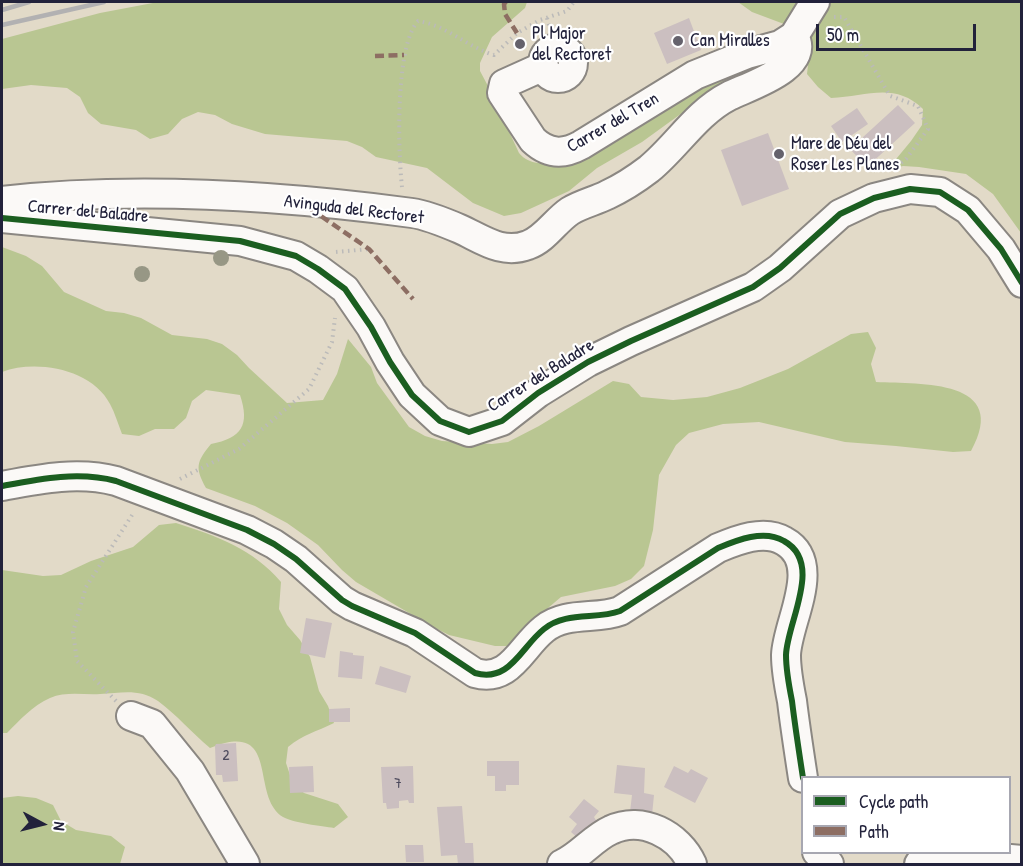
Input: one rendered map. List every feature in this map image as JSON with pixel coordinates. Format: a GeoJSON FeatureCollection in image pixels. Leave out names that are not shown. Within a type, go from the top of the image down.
{"type":"FeatureCollection","features":[{"type":"Feature","properties":{"kind":"street"},"geometry":{"type":"LineString","coordinates":[[794,36],[814,3]]}},
{"type":"Feature","properties":{"kind":"street","name":"Carrer del Tren"},"geometry":{"type":"LineString","coordinates":[[549,57],[504,84],[502,93],[533,140],[547,150],[562,152],[581,145],[695,75],[747,54],[780,45],[794,36]]}},
{"type":"Feature","properties":{"kind":"street","name":"Avinguda del Rectoret"},"geometry":{"type":"LineString","coordinates":[[2,201],[58,194],[184,194],[299,201],[416,214],[459,228],[486,243],[503,248],[528,245],[539,239],[571,211],[606,196],[644,173],[714,105],[775,74],[791,63],[797,50],[794,36]]}},
{"type":"Feature","properties":{"kind":"street","name":"Carrer del Baladre"},"geometry":{"type":"LineString","coordinates":[[2,218],[240,241],[296,256],[318,268],[345,289],[412,395],[440,421],[469,432],[502,421],[538,393],[588,362],[753,287],[780,268],[840,214],[874,198],[910,189],[940,192],[968,210],[1001,249],[1022,283]]}},
{"type":"Feature","properties":{"kind":"street"},"geometry":{"type":"LineString","coordinates":[[2,486],[83,476],[116,481],[247,530],[296,559],[342,600],[415,633],[475,674],[486,676],[494,676],[508,668],[537,635],[551,624],[566,619],[620,611],[718,548],[735,540],[763,536],[782,539],[797,553],[801,563],[800,598],[789,632],[786,664],[803,776]]}},
{"type":"Feature","properties":{"kind":"street"},"geometry":{"type":"LineString","coordinates":[[131,716],[152,724],[189,771],[245,864]]}},
{"type":"Feature","properties":{"kind":"street"},"geometry":{"type":"LineString","coordinates":[[562,864],[581,853],[610,830],[644,826],[665,834],[683,848],[692,864]]}},
{"type":"Feature","properties":{"kind":"street"},"geometry":{"type":"LineString","coordinates":[[919,864],[988,856],[1022,860]]}},
{"type":"Feature","properties":{"kind":"path"},"geometry":{"type":"LineString","coordinates":[[399,212],[402,191],[400,172],[401,76],[410,29],[418,21],[430,23],[479,51],[494,55],[517,33],[567,11],[574,2]]}},
{"type":"Feature","properties":{"kind":"path"},"geometry":{"type":"LineString","coordinates":[[814,3],[833,17],[844,17],[890,96],[918,106],[928,129],[906,159],[897,166]]}},
{"type":"Feature","properties":{"kind":"path"},"geometry":{"type":"LineString","coordinates":[[547,18],[549,57]]}},
{"type":"Feature","properties":{"kind":"path"},"geometry":{"type":"LineString","coordinates":[[131,716],[77,661],[73,632],[86,587],[147,493],[239,449],[309,389],[332,342],[336,311]]}},
{"type":"Feature","properties":{"kind":"green space"},"geometry":{"type":"Polygon","coordinates":[[[158,2],[527,2],[525,8],[492,37],[480,63],[480,71],[519,153],[528,160],[538,163],[560,164],[718,75],[761,63],[755,70],[711,92],[642,142],[597,168],[569,191],[521,213],[504,216],[473,203],[427,168],[376,157],[362,147],[347,141],[265,134],[232,124],[215,115],[198,112],[182,119],[168,134],[150,139],[136,130],[101,124],[88,113],[80,97],[67,88],[31,85],[2,89],[2,39],[100,13],[158,2]]]}},
{"type":"Feature","properties":{"kind":"green space"},"geometry":{"type":"Polygon","coordinates":[[[738,2],[1021,2],[1021,233],[993,194],[966,174],[903,166],[887,170],[922,125],[923,109],[912,100],[890,93],[831,98],[807,74],[811,38],[784,24],[752,12],[738,2]]]}},
{"type":"Feature","properties":{"kind":"green space"},"geometry":{"type":"Polygon","coordinates":[[[2,247],[26,256],[42,266],[64,292],[106,311],[141,318],[172,335],[207,339],[222,344],[237,355],[287,403],[323,400],[337,374],[348,339],[371,367],[377,383],[409,427],[425,436],[442,441],[492,444],[508,442],[613,381],[629,384],[641,397],[673,400],[707,397],[740,388],[788,369],[851,334],[868,332],[876,348],[871,364],[876,382],[936,386],[955,390],[970,398],[979,410],[980,427],[971,451],[953,452],[845,442],[759,422],[723,424],[689,433],[676,445],[659,475],[653,530],[644,566],[631,579],[615,586],[561,597],[513,646],[495,646],[449,635],[433,627],[356,582],[318,545],[287,523],[255,506],[206,488],[200,475],[200,461],[211,444],[230,438],[241,428],[244,414],[240,395],[206,390],[192,401],[186,418],[174,429],[155,429],[139,436],[122,434],[112,407],[102,392],[77,375],[46,367],[16,368],[2,372],[2,247]]]}},
{"type":"Feature","properties":{"kind":"green space"},"geometry":{"type":"Polygon","coordinates":[[[176,523],[206,533],[246,552],[281,582],[279,609],[287,625],[300,640],[310,657],[319,691],[334,723],[305,736],[288,747],[286,763],[292,781],[304,793],[338,804],[348,817],[334,828],[300,823],[283,817],[273,807],[267,793],[261,764],[256,752],[247,744],[232,742],[210,748],[165,706],[144,694],[123,692],[56,696],[38,705],[7,733],[2,733],[2,570],[43,576],[61,575],[91,561],[133,547],[159,525],[176,523]]]}},
{"type":"Feature","properties":{"kind":"green space"},"geometry":{"type":"Polygon","coordinates":[[[18,796],[36,798],[53,805],[61,821],[76,830],[111,836],[125,847],[120,864],[2,864],[2,798],[18,796]]]}},
{"type":"Feature","properties":{"kind":"building","name":"Can Miralles"},"geometry":{"type":"Polygon","coordinates":[[[689,18],[701,50],[667,64],[654,33],[689,18]]]}},
{"type":"Feature","properties":{"kind":"building"},"geometry":{"type":"Polygon","coordinates":[[[898,105],[915,123],[867,167],[850,149],[898,105]]]}},
{"type":"Feature","properties":{"kind":"building"},"geometry":{"type":"Polygon","coordinates":[[[857,108],[868,124],[842,142],[831,126],[857,108]]]}},
{"type":"Feature","properties":{"kind":"building"},"geometry":{"type":"Polygon","coordinates":[[[768,133],[789,189],[742,206],[721,150],[768,133]]]}},
{"type":"Feature","properties":{"kind":"building"},"geometry":{"type":"Polygon","coordinates":[[[306,618],[332,623],[325,658],[300,653],[306,618]]]}},
{"type":"Feature","properties":{"kind":"building"},"geometry":{"type":"Polygon","coordinates":[[[340,651],[364,656],[362,679],[338,677],[340,651]]]}},
{"type":"Feature","properties":{"kind":"building"},"geometry":{"type":"Polygon","coordinates":[[[380,666],[411,676],[406,693],[375,684],[380,666]]]}},
{"type":"Feature","properties":{"kind":"building"},"geometry":{"type":"Polygon","coordinates":[[[350,708],[350,722],[329,722],[329,709],[350,708]]]}},
{"type":"Feature","properties":{"kind":"building"},"geometry":{"type":"Polygon","coordinates":[[[236,743],[238,781],[223,782],[222,775],[216,775],[215,746],[216,744],[236,743]]]}},
{"type":"Feature","properties":{"kind":"building"},"geometry":{"type":"Polygon","coordinates":[[[487,761],[519,761],[519,785],[506,785],[506,791],[495,791],[495,776],[487,776],[487,761]]]}},
{"type":"Feature","properties":{"kind":"building"},"geometry":{"type":"Polygon","coordinates":[[[617,765],[645,768],[644,793],[654,795],[652,815],[630,812],[632,795],[614,793],[617,765]]]}},
{"type":"Feature","properties":{"kind":"building"},"geometry":{"type":"Polygon","coordinates":[[[313,766],[314,792],[290,793],[289,767],[313,766]]]}},
{"type":"Feature","properties":{"kind":"building"},"geometry":{"type":"Polygon","coordinates":[[[413,766],[414,803],[409,803],[408,800],[399,801],[399,808],[387,809],[386,803],[383,803],[381,767],[413,766]]]}},
{"type":"Feature","properties":{"kind":"building"},"geometry":{"type":"Polygon","coordinates":[[[674,766],[688,773],[691,769],[708,778],[695,803],[664,787],[674,766]]]}},
{"type":"Feature","properties":{"kind":"building"},"geometry":{"type":"Polygon","coordinates":[[[584,799],[599,811],[594,817],[597,822],[580,840],[571,832],[577,824],[569,817],[584,799]]]}},
{"type":"Feature","properties":{"kind":"building"},"geometry":{"type":"Polygon","coordinates":[[[462,806],[465,843],[473,843],[474,864],[458,864],[457,855],[441,856],[437,807],[462,806]]]}},
{"type":"Feature","properties":{"kind":"building"},"geometry":{"type":"Polygon","coordinates":[[[405,845],[423,845],[424,862],[406,862],[405,845]]]}},
{"type":"Feature","properties":{"kind":"railway"},"geometry":{"type":"LineString","coordinates":[[2,10],[29,2]]}},
{"type":"Feature","properties":{"kind":"railway"},"geometry":{"type":"LineString","coordinates":[[2,25],[104,2]]}},
{"type":"Feature","properties":{"kind":"marked path"},"geometry":{"type":"LineString","coordinates":[[506,2],[504,4],[505,14],[517,33]]}},
{"type":"Feature","properties":{"kind":"marked path"},"geometry":{"type":"LineString","coordinates":[[375,56],[404,55]]}},
{"type":"Feature","properties":{"kind":"marked path"},"geometry":{"type":"LineString","coordinates":[[299,201],[369,249],[413,299]]}},
{"type":"Feature","properties":{"kind":"cycle path"},"geometry":{"type":"LineString","coordinates":[[2,218],[240,241],[296,256],[345,289],[412,395],[440,421],[469,432],[502,421],[538,393],[588,362],[753,287],[780,268],[840,214],[874,198],[910,189],[940,192],[968,210],[1001,249],[1022,283]]}},
{"type":"Feature","properties":{"kind":"cycle path"},"geometry":{"type":"LineString","coordinates":[[2,486],[59,477],[102,478],[116,481],[247,530],[296,559],[342,600],[415,633],[475,673],[487,675],[497,673],[514,662],[536,636],[553,623],[620,611],[718,548],[751,537],[776,538],[784,541],[796,551],[801,563],[800,594],[786,655],[803,776]]}},
{"type":"Feature","properties":{"kind":"place","name":"Can Miralles"},"geometry":{"type":"Point","coordinates":[678,41]}},
{"type":"Feature","properties":{"kind":"place","name":"Pl Major del Rectoret"},"geometry":{"type":"Point","coordinates":[520,44]}},
{"type":"Feature","properties":{"kind":"place","name":"Mare de Déu del Roser Les Planes"},"geometry":{"type":"Point","coordinates":[779,154]}}]}
